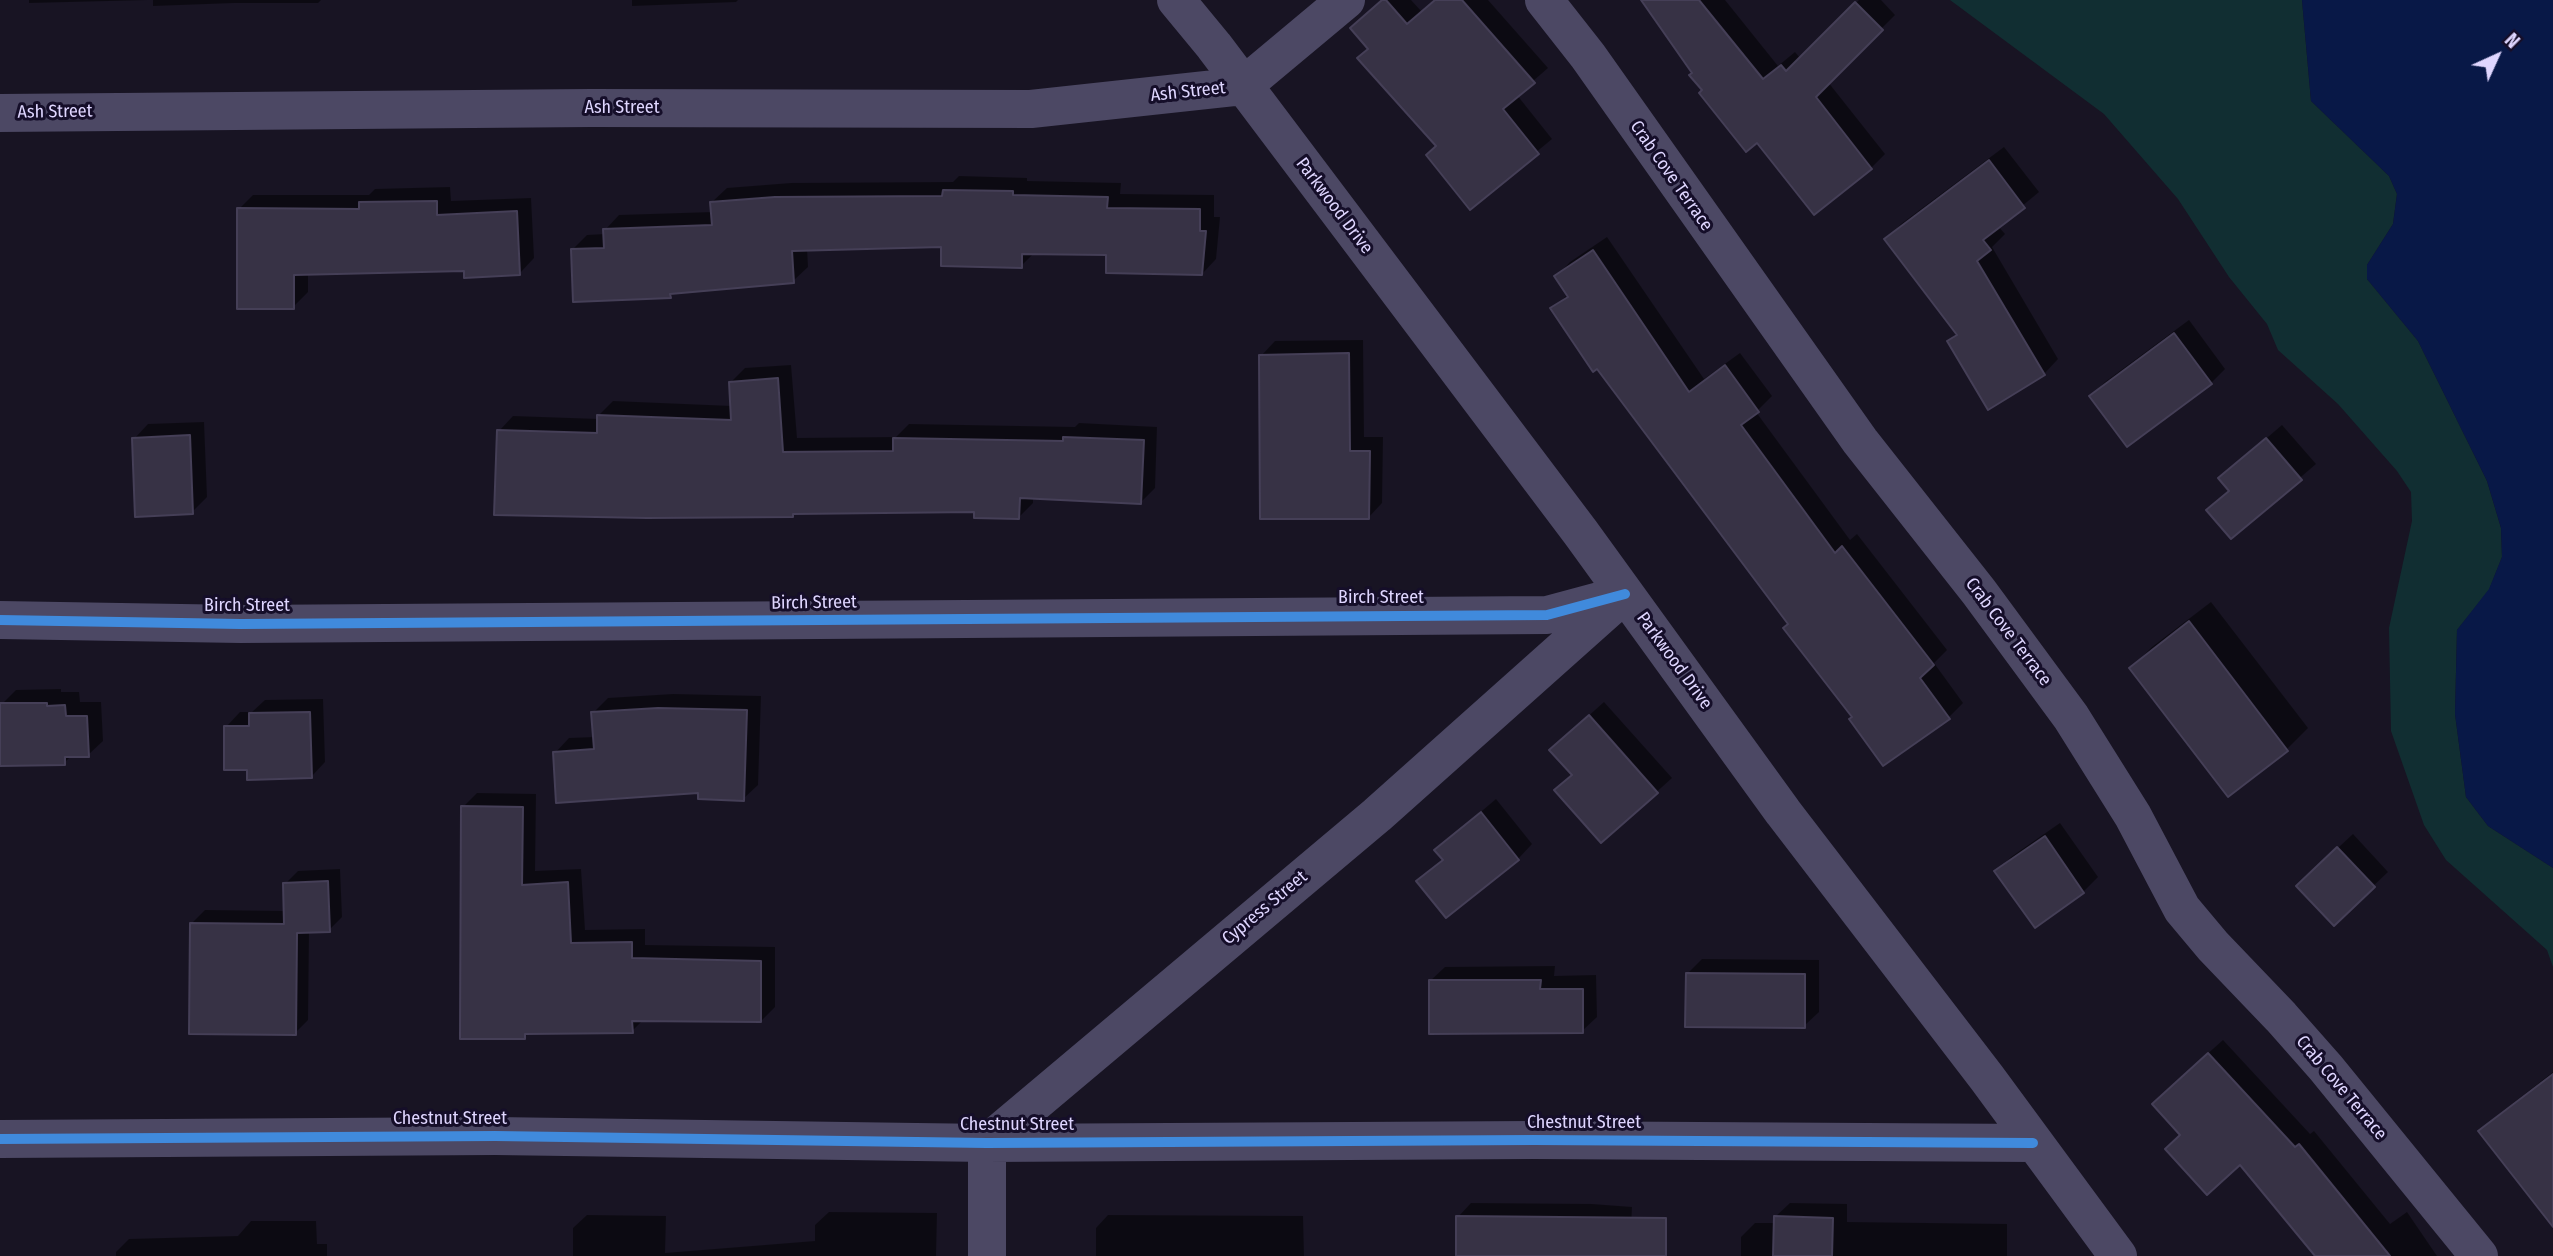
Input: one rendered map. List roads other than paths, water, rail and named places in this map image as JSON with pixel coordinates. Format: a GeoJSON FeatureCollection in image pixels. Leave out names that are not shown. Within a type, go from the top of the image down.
{"type":"FeatureCollection","features":[{"type":"Feature","properties":{"kind":"street","name":"Parkwood Drive"},"geometry":{"type":"LineString","coordinates":[[1176,0],[1625,594],[1783,812],[1987,1078],[2118,1256]]}},
{"type":"Feature","properties":{"kind":"street"},"geometry":{"type":"LineString","coordinates":[[1243,86],[1346,0]]}},
{"type":"Feature","properties":{"kind":"street","name":"Crab Cove Terrace"},"geometry":{"type":"LineString","coordinates":[[1544,0],[1588,56],[1860,442],[2037,669],[2103,765],[2182,909],[2326,1068],[2479,1256]]}},
{"type":"Feature","properties":{"kind":"street","name":"Ash Street"},"geometry":{"type":"LineString","coordinates":[[0,113],[592,108],[1031,109],[1243,86]]}},
{"type":"Feature","properties":{"kind":"street","name":"Birch Street"},"geometry":{"type":"LineString","coordinates":[[0,620],[241,624],[1547,615],[1625,594]]}},
{"type":"Feature","properties":{"kind":"street","name":"Cypress Street"},"geometry":{"type":"LineString","coordinates":[[987,1143],[1377,815],[1625,594]]}},
{"type":"Feature","properties":{"kind":"street","name":"Chestnut Street"},"geometry":{"type":"LineString","coordinates":[[0,1139],[495,1136],[987,1143],[1547,1140],[2033,1143]]}},
{"type":"Feature","properties":{"kind":"street"},"geometry":{"type":"LineString","coordinates":[[987,1143],[987,1256]]}},
{"type":"Feature","properties":{"kind":"water"},"geometry":{"type":"Polygon","coordinates":[[[2302,0],[2553,0],[2553,868],[2488,826],[2466,797],[2455,714],[2457,630],[2489,589],[2502,557],[2501,528],[2487,481],[2418,341],[2367,279],[2367,265],[2393,224],[2397,194],[2389,176],[2311,101],[2302,0]]]}}]}
